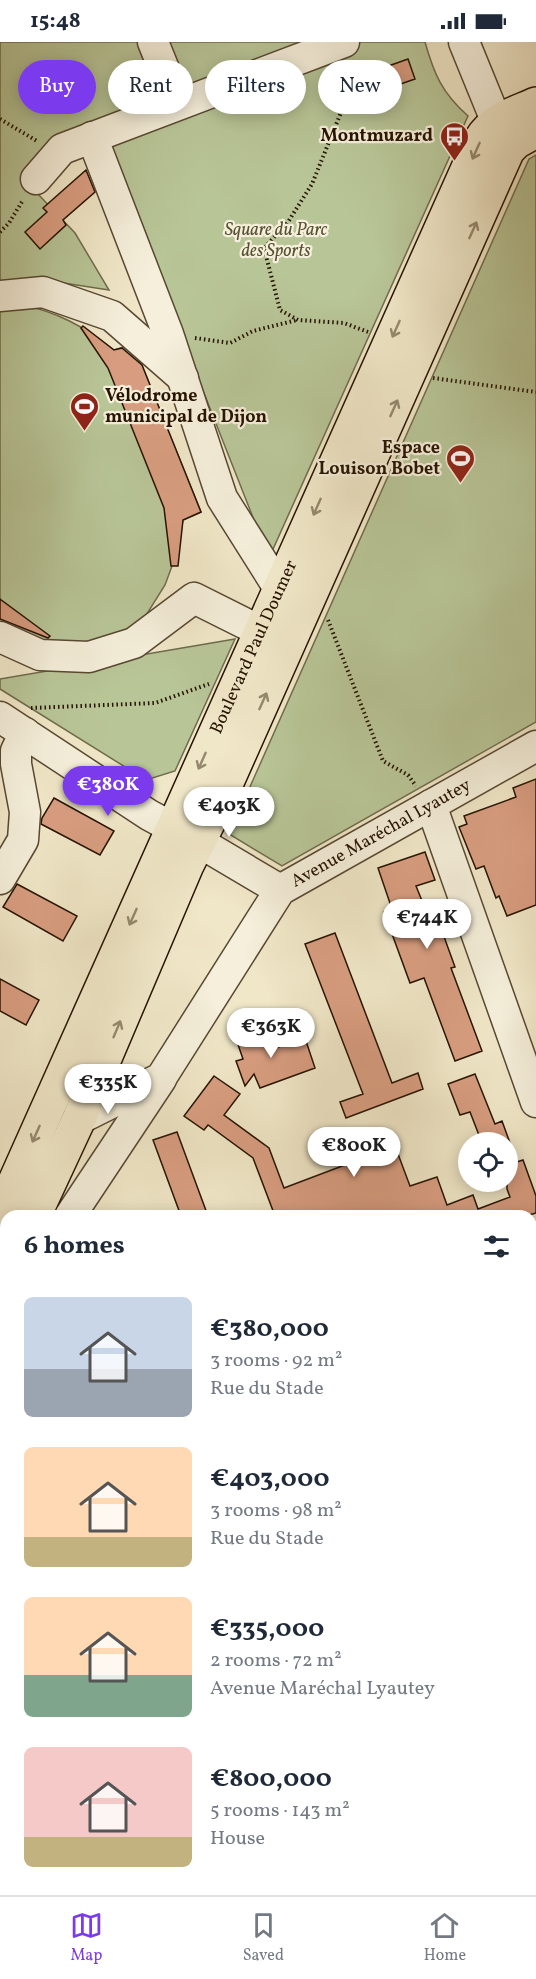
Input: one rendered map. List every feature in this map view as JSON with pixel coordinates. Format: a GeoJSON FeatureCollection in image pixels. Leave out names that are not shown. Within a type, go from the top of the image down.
{"type":"FeatureCollection","features":[{"type":"Feature","properties":{"kind":"main road","name":"Boulevard Paul Doumer"},"geometry":{"type":"LineString","coordinates":[[2,1210],[185,835],[243,669],[260,631],[293,598],[409,374],[502,136],[536,104]]}},
{"type":"Feature","properties":{"kind":"main road","name":"Boulevard Paul Doumer"},"geometry":{"type":"LineString","coordinates":[[36,1210],[79,1119],[182,875],[185,835],[215,809],[391,341],[482,139],[490,127],[516,142],[536,130]]}},
{"type":"Feature","properties":{"kind":"street"},"geometry":{"type":"LineString","coordinates":[[153,42],[160,60]]}},
{"type":"Feature","properties":{"kind":"street"},"geometry":{"type":"LineString","coordinates":[[464,42],[502,136]]}},
{"type":"Feature","properties":{"kind":"street"},"geometry":{"type":"LineString","coordinates":[[193,98],[339,44]]}},
{"type":"Feature","properties":{"kind":"street"},"geometry":{"type":"LineString","coordinates":[[36,179],[62,149],[152,114]]}},
{"type":"Feature","properties":{"kind":"street"},"geometry":{"type":"LineString","coordinates":[[92,137],[168,334],[222,498],[293,598]]}},
{"type":"Feature","properties":{"kind":"street"},"geometry":{"type":"LineString","coordinates":[[0,296],[43,292],[112,316],[183,378]]}},
{"type":"Feature","properties":{"kind":"street"},"geometry":{"type":"LineString","coordinates":[[0,637],[40,655],[89,657],[134,643],[194,598],[260,631]]}},
{"type":"Feature","properties":{"kind":"street"},"geometry":{"type":"LineString","coordinates":[[16,720],[185,835],[280,890]]}},
{"type":"Feature","properties":{"kind":"street"},"geometry":{"type":"LineString","coordinates":[[0,879],[23,840],[25,812],[16,764],[16,720]]}},
{"type":"Feature","properties":{"kind":"street","name":"Avenue Maréchal Lyautey"},"geometry":{"type":"LineString","coordinates":[[74,1210],[280,890],[536,746]]}},
{"type":"Feature","properties":{"kind":"street"},"geometry":{"type":"LineString","coordinates":[[431,805],[536,1102]]}},
{"type":"Feature","properties":{"kind":"street"},"geometry":{"type":"LineString","coordinates":[[79,1119],[161,1078]]}},
{"type":"Feature","properties":{"kind":"path"},"geometry":{"type":"LineString","coordinates":[[298,320],[280,310],[264,248],[288,222],[312,184],[346,100],[344,68],[339,44]]}},
{"type":"Feature","properties":{"kind":"path"},"geometry":{"type":"LineString","coordinates":[[0,119],[58,153]]}},
{"type":"Feature","properties":{"kind":"path"},"geometry":{"type":"LineString","coordinates":[[0,232],[9,224],[36,179]]}},
{"type":"Feature","properties":{"kind":"path"},"geometry":{"type":"LineString","coordinates":[[168,334],[230,343],[253,331],[298,320],[344,322],[391,341]]}},
{"type":"Feature","properties":{"kind":"path"},"geometry":{"type":"LineString","coordinates":[[409,374],[536,392]]}},
{"type":"Feature","properties":{"kind":"path"},"geometry":{"type":"LineString","coordinates":[[293,598],[327,618],[383,761],[408,775],[431,805]]}},
{"type":"Feature","properties":{"kind":"path"},"geometry":{"type":"LineString","coordinates":[[16,720],[155,703],[206,686],[243,669]]}},
{"type":"Feature","properties":{"kind":"green space","name":"Square du Parc des Sports"},"geometry":{"type":"Polygon","coordinates":[[[0,42],[425,42],[432,64],[445,91],[468,116],[269,558],[107,147],[61,165],[37,193],[75,233],[109,290],[44,280],[0,285],[0,42]]]}},
{"type":"Feature","properties":{"kind":"green space","name":"Espace Louison Bobet"},"geometry":{"type":"Polygon","coordinates":[[[536,155],[536,722],[282,866],[229,834],[529,159],[536,155]]]}},
{"type":"Feature","properties":{"kind":"green space","name":"Vélodrome municipal de Dijon"},"geometry":{"type":"Polygon","coordinates":[[[19,304],[46,311],[70,321],[114,350],[133,344],[201,512],[183,520],[178,550],[165,585],[145,617],[133,628],[101,644],[42,642],[0,619],[0,306],[19,304]]]}},
{"type":"Feature","properties":{"kind":"green space"},"geometry":{"type":"Polygon","coordinates":[[[235,639],[175,771],[146,780],[0,689],[0,679],[235,639]]]}},
{"type":"Feature","properties":{"kind":"building"},"geometry":{"type":"Polygon","coordinates":[[[408,59],[415,79],[402,83],[402,61],[408,59]]]}},
{"type":"Feature","properties":{"kind":"building"},"geometry":{"type":"Polygon","coordinates":[[[86,170],[95,192],[63,220],[66,225],[40,249],[25,232],[47,212],[43,208],[86,170]]]}},
{"type":"Feature","properties":{"kind":"building"},"geometry":{"type":"Polygon","coordinates":[[[83,326],[114,350],[122,348],[142,365],[201,512],[183,520],[178,566],[171,566],[164,508],[108,368],[81,328],[83,326]]]}},
{"type":"Feature","properties":{"kind":"building"},"geometry":{"type":"Polygon","coordinates":[[[0,599],[50,636],[48,638],[0,619],[0,599]]]}},
{"type":"Feature","properties":{"kind":"building"},"geometry":{"type":"Polygon","coordinates":[[[536,779],[536,905],[507,916],[499,896],[496,898],[484,866],[476,869],[459,827],[467,824],[464,816],[516,797],[513,788],[536,779]]]}},
{"type":"Feature","properties":{"kind":"building"},"geometry":{"type":"Polygon","coordinates":[[[54,798],[114,831],[100,855],[41,824],[54,798]]]}},
{"type":"Feature","properties":{"kind":"building"},"geometry":{"type":"Polygon","coordinates":[[[425,852],[435,880],[416,886],[431,923],[438,920],[455,967],[451,968],[482,1051],[455,1061],[424,978],[410,983],[384,912],[392,909],[378,868],[425,852]]]}},
{"type":"Feature","properties":{"kind":"building"},"geometry":{"type":"Polygon","coordinates":[[[17,884],[77,916],[63,941],[3,907],[17,884]]]}},
{"type":"Feature","properties":{"kind":"building"},"geometry":{"type":"Polygon","coordinates":[[[335,933],[392,1083],[418,1073],[423,1089],[346,1118],[340,1102],[363,1094],[305,944],[335,933]]]}},
{"type":"Feature","properties":{"kind":"building"},"geometry":{"type":"Polygon","coordinates":[[[0,979],[39,1000],[26,1025],[0,1011],[0,979]]]}},
{"type":"Feature","properties":{"kind":"building"},"geometry":{"type":"Polygon","coordinates":[[[260,1027],[269,1050],[305,1038],[315,1068],[260,1088],[254,1074],[245,1086],[236,1061],[243,1059],[235,1036],[260,1027]]]}},
{"type":"Feature","properties":{"kind":"building"},"geometry":{"type":"Polygon","coordinates":[[[475,1074],[495,1124],[502,1121],[506,1132],[478,1132],[470,1112],[460,1115],[448,1084],[475,1074]]]}},
{"type":"Feature","properties":{"kind":"building"},"geometry":{"type":"Polygon","coordinates":[[[214,1076],[240,1094],[224,1115],[269,1148],[284,1188],[395,1146],[410,1186],[437,1177],[447,1205],[473,1195],[478,1209],[510,1197],[508,1192],[518,1192],[518,1162],[523,1160],[536,1196],[536,1210],[273,1210],[253,1158],[208,1125],[204,1130],[184,1116],[214,1076]]]}},
{"type":"Feature","properties":{"kind":"building"},"geometry":{"type":"Polygon","coordinates":[[[177,1132],[206,1210],[179,1210],[153,1140],[177,1132]]]}},
{"type":"Feature","properties":{"kind":"place","name":"Montmuzard"},"geometry":{"type":"Point","coordinates":[454,162]}},
{"type":"Feature","properties":{"kind":"place","name":"Vélodrome municipal de Dijon"},"geometry":{"type":"Point","coordinates":[84,432]}},
{"type":"Feature","properties":{"kind":"place","name":"Espace Louison Bobet"},"geometry":{"type":"Point","coordinates":[461,484]}}]}
